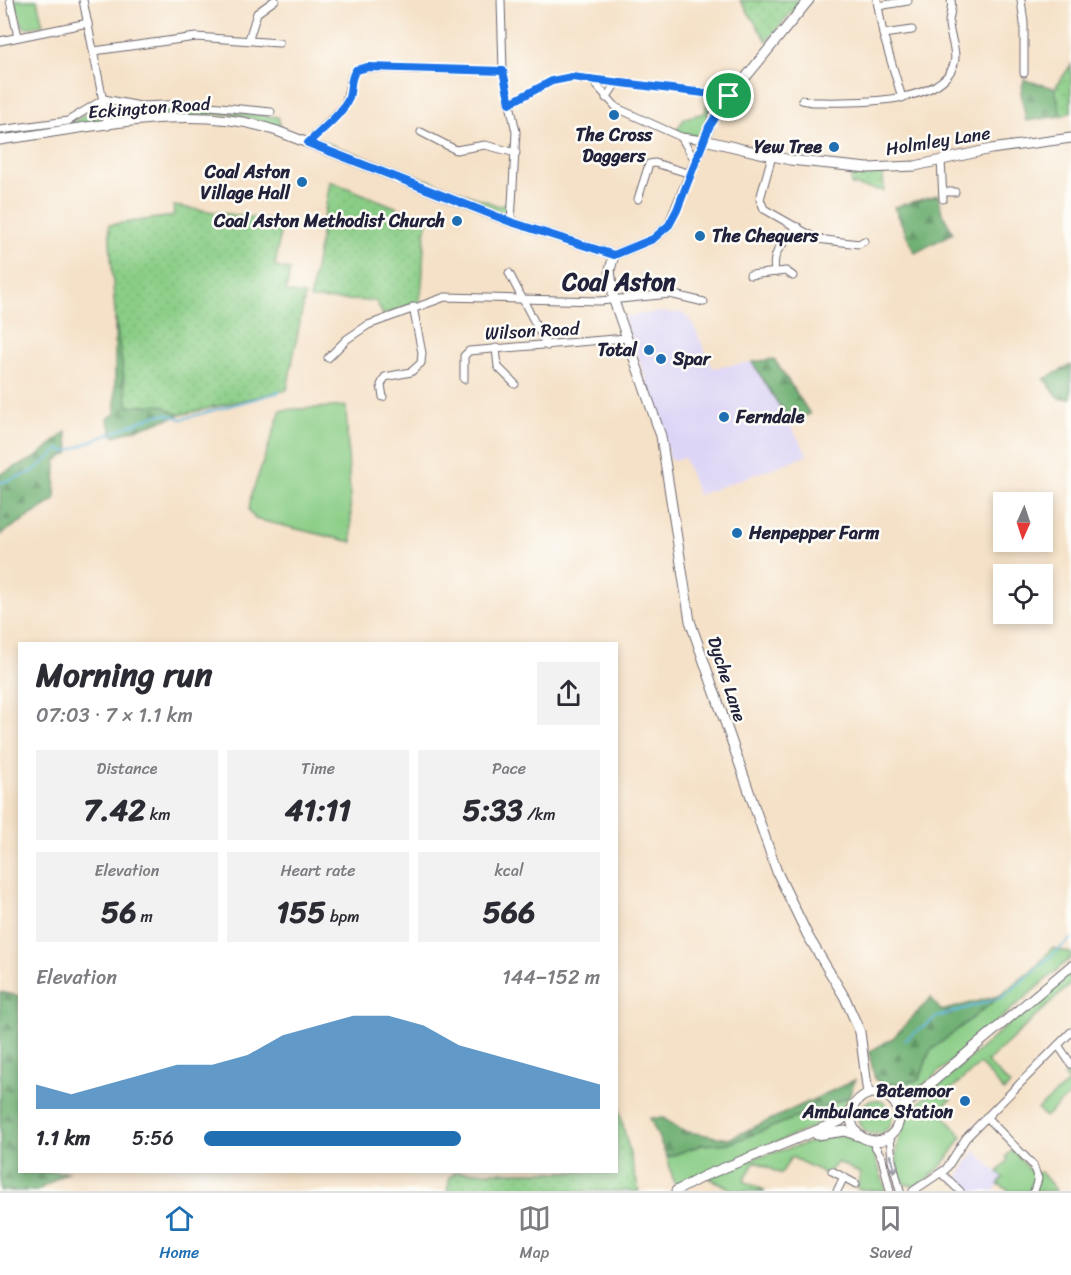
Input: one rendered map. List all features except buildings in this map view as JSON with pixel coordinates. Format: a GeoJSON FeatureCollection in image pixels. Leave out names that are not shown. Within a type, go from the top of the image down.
{"type":"FeatureCollection","features":[{"type":"Feature","properties":{"kind":"main road"},"geometry":{"type":"LineString","coordinates":[[614,255],[644,243],[665,229],[677,210],[714,116],[809,0]]}},
{"type":"Feature","properties":{"kind":"main road","name":"Eckington Road"},"geometry":{"type":"LineString","coordinates":[[0,140],[164,120],[222,118],[257,124],[511,222],[614,255]]}},
{"type":"Feature","properties":{"kind":"main road","name":"Holmley Lane"},"geometry":{"type":"LineString","coordinates":[[704,140],[772,156],[828,165],[868,168],[915,166],[991,149],[1071,138]]}},
{"type":"Feature","properties":{"kind":"main road","name":"Dyche Lane"},"geometry":{"type":"LineString","coordinates":[[614,255],[610,270],[614,301],[661,436],[690,621],[777,872],[808,936],[845,998],[860,1032],[867,1094]]}},
{"type":"Feature","properties":{"kind":"main road"},"geometry":{"type":"LineString","coordinates":[[899,1110],[1071,966]]}},
{"type":"Feature","properties":{"kind":"main road"},"geometry":{"type":"LineString","coordinates":[[676,1191],[747,1157],[803,1138],[840,1121],[867,1094],[887,1096],[899,1110],[898,1127],[890,1137],[872,1141],[845,1131],[803,1138]]}},
{"type":"Feature","properties":{"kind":"main road"},"geometry":{"type":"LineString","coordinates":[[852,1111],[851,1119],[860,1137]]}},
{"type":"Feature","properties":{"kind":"street"},"geometry":{"type":"LineString","coordinates":[[10,0],[18,37]]}},
{"type":"Feature","properties":{"kind":"street"},"geometry":{"type":"LineString","coordinates":[[83,0],[108,126]]}},
{"type":"Feature","properties":{"kind":"street"},"geometry":{"type":"LineString","coordinates":[[249,39],[257,13],[275,0]]}},
{"type":"Feature","properties":{"kind":"street"},"geometry":{"type":"LineString","coordinates":[[501,0],[503,71],[515,122],[516,153],[511,222]]}},
{"type":"Feature","properties":{"kind":"street"},"geometry":{"type":"LineString","coordinates":[[1021,0],[1024,23],[1024,73]]}},
{"type":"Feature","properties":{"kind":"street"},"geometry":{"type":"LineString","coordinates":[[902,98],[883,34],[878,3],[908,1]]}},
{"type":"Feature","properties":{"kind":"street"},"geometry":{"type":"LineString","coordinates":[[802,100],[812,102],[902,98],[924,91],[944,78],[953,66],[949,19],[955,1]]}},
{"type":"Feature","properties":{"kind":"street"},"geometry":{"type":"LineString","coordinates":[[0,41],[88,23]]}},
{"type":"Feature","properties":{"kind":"street"},"geometry":{"type":"LineString","coordinates":[[883,34],[912,30]]}},
{"type":"Feature","properties":{"kind":"street"},"geometry":{"type":"LineString","coordinates":[[94,51],[196,37],[249,39],[279,43]]}},
{"type":"Feature","properties":{"kind":"street"},"geometry":{"type":"LineString","coordinates":[[308,143],[345,105],[352,75],[361,68],[503,71]]}},
{"type":"Feature","properties":{"kind":"street"},"geometry":{"type":"LineString","coordinates":[[510,103],[561,78],[729,96]]}},
{"type":"Feature","properties":{"kind":"street"},"geometry":{"type":"LineString","coordinates":[[592,80],[606,98],[625,112],[681,137],[704,140]]}},
{"type":"Feature","properties":{"kind":"street"},"geometry":{"type":"LineString","coordinates":[[606,98],[616,83]]}},
{"type":"Feature","properties":{"kind":"street","name":"Eckington Road"},"geometry":{"type":"LineString","coordinates":[[0,130],[68,121],[104,99],[140,106],[190,104],[271,112]]}},
{"type":"Feature","properties":{"kind":"street"},"geometry":{"type":"LineString","coordinates":[[421,132],[433,135],[456,150],[485,145],[516,153]]}},
{"type":"Feature","properties":{"kind":"street"},"geometry":{"type":"LineString","coordinates":[[681,137],[696,162]]}},
{"type":"Feature","properties":{"kind":"street"},"geometry":{"type":"LineString","coordinates":[[772,156],[761,204],[768,213],[817,239],[859,244],[864,241]]}},
{"type":"Feature","properties":{"kind":"street"},"geometry":{"type":"LineString","coordinates":[[941,160],[943,196],[955,192]]}},
{"type":"Feature","properties":{"kind":"street"},"geometry":{"type":"LineString","coordinates":[[638,199],[649,164],[655,163],[691,174]]}},
{"type":"Feature","properties":{"kind":"street"},"geometry":{"type":"LineString","coordinates":[[775,272],[773,261],[776,252],[798,227]]}},
{"type":"Feature","properties":{"kind":"street"},"geometry":{"type":"LineString","coordinates":[[845,242],[847,234]]}},
{"type":"Feature","properties":{"kind":"street"},"geometry":{"type":"LineString","coordinates":[[750,275],[789,272],[793,276]]}},
{"type":"Feature","properties":{"kind":"street"},"geometry":{"type":"LineString","coordinates":[[509,273],[548,346]]}},
{"type":"Feature","properties":{"kind":"street"},"geometry":{"type":"LineString","coordinates":[[328,358],[357,331],[413,307],[445,297],[614,301],[658,294],[704,302]]}},
{"type":"Feature","properties":{"kind":"street"},"geometry":{"type":"LineString","coordinates":[[383,397],[381,385],[385,377],[411,372],[422,363],[413,307]]}},
{"type":"Feature","properties":{"kind":"street","name":"Wilson Road"},"geometry":{"type":"LineString","coordinates":[[464,379],[466,352],[627,338]]}},
{"type":"Feature","properties":{"kind":"street"},"geometry":{"type":"LineString","coordinates":[[496,348],[498,367],[515,384]]}},
{"type":"Feature","properties":{"kind":"street"},"geometry":{"type":"LineString","coordinates":[[913,1191],[941,1173],[966,1138],[1071,1032]]}},
{"type":"Feature","properties":{"kind":"street"},"geometry":{"type":"LineString","coordinates":[[1058,1045],[1071,1064]]}},
{"type":"Feature","properties":{"kind":"street"},"geometry":{"type":"LineString","coordinates":[[986,1117],[1033,1165],[1038,1179],[1034,1191]]}},
{"type":"Feature","properties":{"kind":"street"},"geometry":{"type":"LineString","coordinates":[[890,1137],[892,1160],[900,1191]]}},
{"type":"Feature","properties":{"kind":"street"},"geometry":{"type":"LineString","coordinates":[[872,1141],[882,1158],[890,1191]]}},
{"type":"Feature","properties":{"kind":"street"},"geometry":{"type":"LineString","coordinates":[[832,1171],[856,1184]]}},
{"type":"Feature","properties":{"kind":"street"},"geometry":{"type":"LineString","coordinates":[[941,1173],[960,1191]]}},
{"type":"Feature","properties":{"kind":"street"},"geometry":{"type":"LineString","coordinates":[[837,1191],[844,1177]]}},
{"type":"Feature","properties":{"kind":"shaded area"},"geometry":{"type":"Polygon","coordinates":[[[658,312],[682,313],[692,322],[713,368],[752,362],[808,455],[698,495],[684,458],[670,460],[644,373],[623,317],[658,312]]]}},
{"type":"Feature","properties":{"kind":"shaded area"},"geometry":{"type":"Polygon","coordinates":[[[975,1150],[1003,1178],[994,1191],[966,1191],[956,1180],[975,1150]]]}},
{"type":"Feature","properties":{"kind":"green space"},"geometry":{"type":"Polygon","coordinates":[[[14,0],[37,0],[43,25],[26,28],[23,26],[14,0]]]}},
{"type":"Feature","properties":{"kind":"green space"},"geometry":{"type":"Polygon","coordinates":[[[740,0],[802,0],[767,41],[740,0]]]}},
{"type":"Feature","properties":{"kind":"green space"},"geometry":{"type":"Polygon","coordinates":[[[1071,65],[1071,112],[1061,116],[1055,88],[1071,65]]]}},
{"type":"Feature","properties":{"kind":"green space"},"geometry":{"type":"Polygon","coordinates":[[[1024,80],[1055,88],[1061,116],[1026,121],[1021,92],[1024,80]]]}},
{"type":"Feature","properties":{"kind":"green space"},"geometry":{"type":"Polygon","coordinates":[[[709,96],[719,100],[700,136],[684,135],[676,131],[685,118],[705,113],[709,96]]]}},
{"type":"Feature","properties":{"kind":"green space"},"geometry":{"type":"Polygon","coordinates":[[[111,103],[135,109],[182,106],[278,117],[281,127],[232,114],[114,119],[109,110],[111,103]]]}},
{"type":"Feature","properties":{"kind":"green space"},"geometry":{"type":"Polygon","coordinates":[[[96,108],[103,111],[100,123],[0,137],[0,132],[74,121],[96,108]]]}},
{"type":"Feature","properties":{"kind":"green space"},"geometry":{"type":"Polygon","coordinates":[[[324,142],[499,206],[509,202],[509,210],[503,215],[325,145],[324,142]]]}},
{"type":"Feature","properties":{"kind":"green space"},"geometry":{"type":"Polygon","coordinates":[[[851,171],[883,171],[884,191],[851,185],[851,171]]]}},
{"type":"Feature","properties":{"kind":"green space"},"geometry":{"type":"Polygon","coordinates":[[[330,181],[428,220],[424,240],[420,301],[383,315],[376,301],[310,299],[330,181]]]}},
{"type":"Feature","properties":{"kind":"green space"},"geometry":{"type":"Polygon","coordinates":[[[938,195],[942,213],[953,233],[915,253],[894,207],[938,195]]]}},
{"type":"Feature","properties":{"kind":"green space"},"geometry":{"type":"Polygon","coordinates":[[[174,206],[282,222],[275,267],[290,270],[286,292],[305,295],[287,390],[180,415],[161,405],[128,406],[115,313],[109,225],[173,216],[174,206]]]}},
{"type":"Feature","properties":{"kind":"green space"},"geometry":{"type":"Polygon","coordinates":[[[115,313],[128,406],[161,405],[180,415],[114,436],[107,419],[115,414],[115,313]]]}},
{"type":"Feature","properties":{"kind":"green space"},"geometry":{"type":"Polygon","coordinates":[[[774,359],[810,414],[789,421],[752,362],[774,359]]]}},
{"type":"Feature","properties":{"kind":"green space"},"geometry":{"type":"Polygon","coordinates":[[[1071,365],[1071,398],[1060,399],[1044,379],[1071,365]]]}},
{"type":"Feature","properties":{"kind":"green space"},"geometry":{"type":"Polygon","coordinates":[[[346,406],[352,542],[255,519],[249,510],[251,496],[281,410],[346,406]]]}},
{"type":"Feature","properties":{"kind":"green space"},"geometry":{"type":"Polygon","coordinates":[[[66,432],[70,452],[56,461],[55,500],[0,535],[0,474],[35,458],[66,432]]]}},
{"type":"Feature","properties":{"kind":"green space"},"geometry":{"type":"Polygon","coordinates":[[[1052,948],[1071,953],[1071,958],[927,1082],[906,1092],[896,1091],[884,1085],[919,1080],[930,1051],[1036,967],[1052,948]]]}},
{"type":"Feature","properties":{"kind":"green space"},"geometry":{"type":"Polygon","coordinates":[[[1071,970],[1071,984],[987,1062],[1010,1085],[1004,1091],[980,1064],[947,1093],[951,1099],[939,1110],[962,1136],[948,1158],[931,1175],[917,1186],[904,1184],[899,1175],[896,1156],[899,1138],[909,1111],[1071,970]]]}},
{"type":"Feature","properties":{"kind":"green space"},"geometry":{"type":"Polygon","coordinates":[[[0,992],[18,996],[18,1173],[65,1173],[37,1191],[0,1191],[0,992]]]}},
{"type":"Feature","properties":{"kind":"green space"},"geometry":{"type":"Polygon","coordinates":[[[1002,995],[930,1051],[919,1080],[884,1085],[875,1079],[869,1052],[893,1038],[931,998],[941,1011],[1002,995]]]}},
{"type":"Feature","properties":{"kind":"green space"},"geometry":{"type":"Polygon","coordinates":[[[1070,1070],[1071,1094],[1045,1117],[1038,1109],[1068,1083],[1064,1076],[1070,1070]]]}},
{"type":"Feature","properties":{"kind":"green space"},"geometry":{"type":"Polygon","coordinates":[[[855,1080],[849,1097],[731,1143],[702,1145],[667,1157],[650,1118],[663,1118],[683,1131],[729,1139],[855,1080]]]}},
{"type":"Feature","properties":{"kind":"green space"},"geometry":{"type":"Polygon","coordinates":[[[849,1097],[836,1117],[675,1186],[667,1157],[702,1145],[731,1143],[849,1097]]]}},
{"type":"Feature","properties":{"kind":"green space"},"geometry":{"type":"Polygon","coordinates":[[[875,1100],[887,1105],[892,1117],[887,1129],[875,1134],[863,1129],[858,1117],[863,1105],[875,1100]]]}},
{"type":"Feature","properties":{"kind":"green space"},"geometry":{"type":"Polygon","coordinates":[[[618,1105],[639,1191],[447,1191],[450,1177],[455,1173],[618,1173],[618,1105]]]}},
{"type":"Feature","properties":{"kind":"green space"},"geometry":{"type":"Polygon","coordinates":[[[833,1136],[846,1136],[873,1150],[886,1191],[857,1189],[860,1173],[838,1162],[827,1174],[791,1157],[781,1174],[755,1161],[744,1181],[766,1191],[735,1191],[709,1178],[754,1158],[833,1136]]]}},
{"type":"Feature","properties":{"kind":"green space"},"geometry":{"type":"Polygon","coordinates":[[[1013,1150],[1033,1174],[1041,1172],[1057,1191],[1010,1191],[998,1184],[1003,1178],[998,1172],[1008,1160],[1006,1156],[1013,1150]]]}},
{"type":"Feature","properties":{"kind":"waterway"},"geometry":{"type":"LineString","coordinates":[[0,483],[32,472],[60,449],[66,452],[153,416],[166,414],[182,419],[280,392]]}},
{"type":"Feature","properties":{"kind":"waterway"},"geometry":{"type":"LineString","coordinates":[[905,1040],[937,1017],[1003,997],[1071,939]]}},
{"type":"Feature","properties":{"kind":"place","name":"The Cross Daggers"},"geometry":{"type":"Point","coordinates":[614,115]}},
{"type":"Feature","properties":{"kind":"place","name":"Yew Tree"},"geometry":{"type":"Point","coordinates":[834,147]}},
{"type":"Feature","properties":{"kind":"place","name":"Coal Aston Village Hall"},"geometry":{"type":"Point","coordinates":[302,182]}},
{"type":"Feature","properties":{"kind":"place","name":"Coal Aston Methodist Church"},"geometry":{"type":"Point","coordinates":[457,221]}},
{"type":"Feature","properties":{"kind":"place","name":"The Chequers"},"geometry":{"type":"Point","coordinates":[700,236]}},
{"type":"Feature","properties":{"kind":"place","name":"Total"},"geometry":{"type":"Point","coordinates":[649,350]}},
{"type":"Feature","properties":{"kind":"place","name":"Spar"},"geometry":{"type":"Point","coordinates":[661,359]}},
{"type":"Feature","properties":{"kind":"place","name":"Ferndale"},"geometry":{"type":"Point","coordinates":[724,417]}},
{"type":"Feature","properties":{"kind":"place","name":"Henpepper Farm"},"geometry":{"type":"Point","coordinates":[737,533]}},
{"type":"Feature","properties":{"kind":"place","name":"Batemoor Ambulance Station"},"geometry":{"type":"Point","coordinates":[965,1101]}},
{"type":"Feature","properties":{"kind":"district","name":"Coal Aston"},"geometry":{"type":"Point","coordinates":[619,282]}},
{"type":"Feature","properties":{"kind":"route"},"geometry":{"type":"LineString","coordinates":[[368,67],[503,71],[510,103],[552,81],[572,77],[729,96],[714,116],[669,225],[653,239],[614,255],[511,222],[308,143],[348,101],[352,75],[356,70],[368,67]]}}]}
